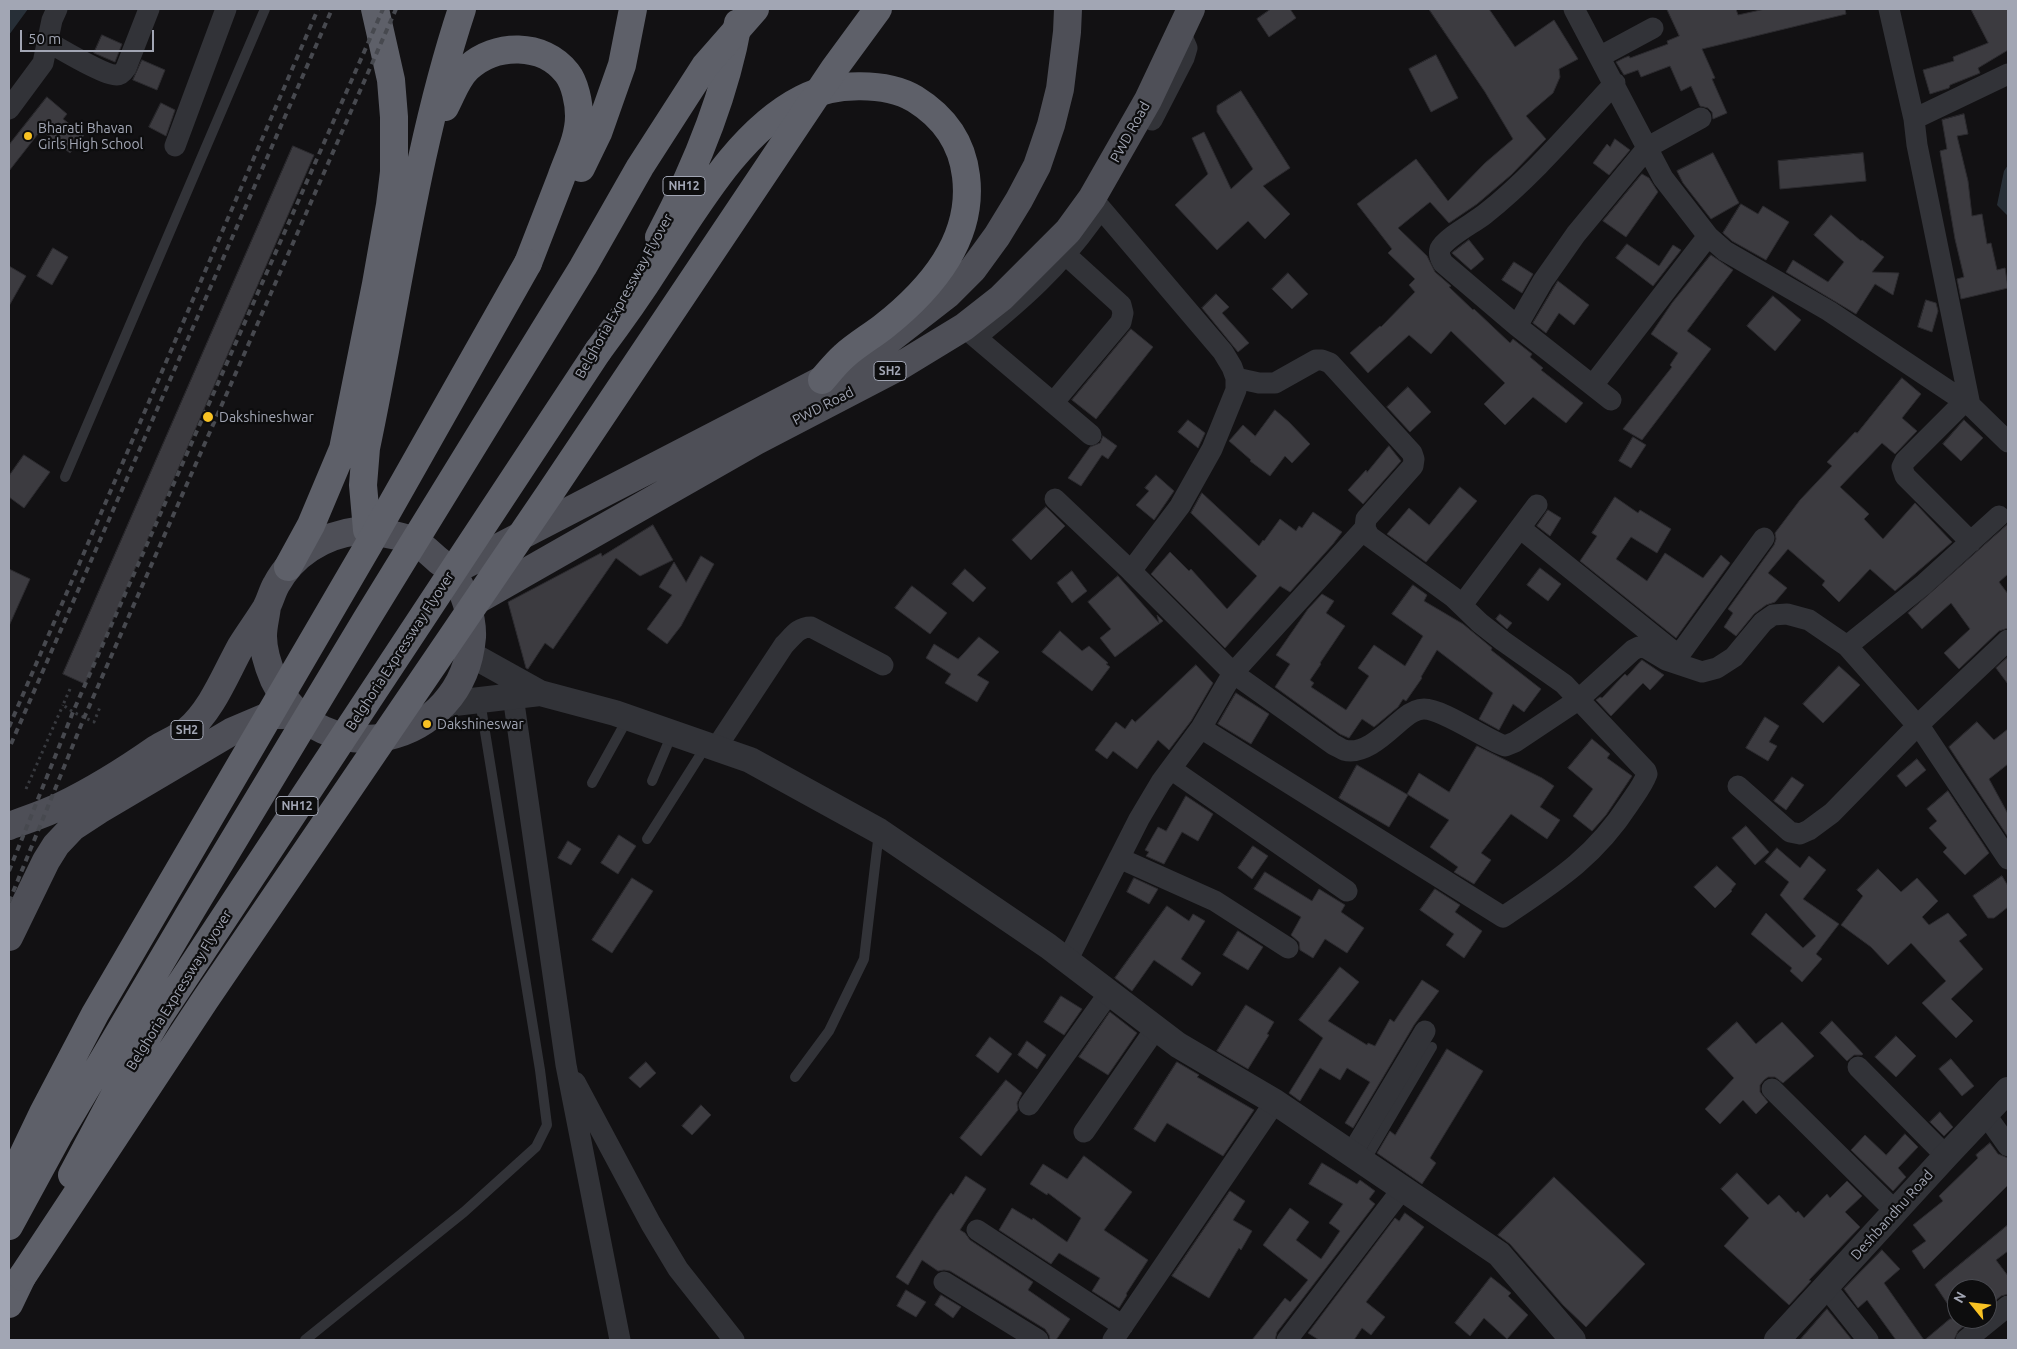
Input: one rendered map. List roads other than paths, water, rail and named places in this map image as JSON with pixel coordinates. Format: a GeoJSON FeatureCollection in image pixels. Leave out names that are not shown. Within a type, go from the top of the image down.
{"type":"FeatureCollection","features":[{"type":"Feature","properties":{"kind":"highway"},"geometry":{"type":"LineString","coordinates":[[288,567],[311,524],[343,449],[390,204],[395,155],[393,98],[391,80],[375,9]]}},
{"type":"Feature","properties":{"kind":"highway"},"geometry":{"type":"LineString","coordinates":[[367,530],[363,485],[366,448],[418,170],[450,46],[462,9]]}},
{"type":"Feature","properties":{"kind":"highway"},"geometry":{"type":"LineString","coordinates":[[9,1184],[43,1113],[95,1014],[368,546],[578,175],[598,132],[622,65],[633,9]]}},
{"type":"Feature","properties":{"kind":"highway","name":"Belghoria Expressway Flyover"},"geometry":{"type":"LineString","coordinates":[[22,1276],[74,1171],[129,1068],[160,1015],[598,351],[665,225],[693,165],[715,108],[735,40],[741,9]]}},
{"type":"Feature","properties":{"kind":"highway"},"geometry":{"type":"LineString","coordinates":[[9,1226],[58,1136],[196,902],[366,620],[583,267],[640,167],[705,66],[755,9]]}},
{"type":"Feature","properties":{"kind":"highway"},"geometry":{"type":"LineString","coordinates":[[22,1276],[205,1000],[561,476],[834,69],[878,9]]}},
{"type":"Feature","properties":{"kind":"highway"},"geometry":{"type":"LineString","coordinates":[[418,170],[460,77],[478,60],[500,50],[524,49],[536,52],[558,64],[568,74],[575,92],[578,104],[578,130],[528,263]]}},
{"type":"Feature","properties":{"kind":"highway"},"geometry":{"type":"LineString","coordinates":[[598,351],[637,299],[698,203],[749,139],[802,98],[826,90],[845,86],[867,86],[901,92],[929,108],[952,133],[965,164],[968,200],[964,222],[948,258],[927,288],[900,314],[844,356],[822,380]]}},
{"type":"Feature","properties":{"kind":"highway","name":"NH12"},"geometry":{"type":"LineString","coordinates":[[9,1304],[22,1276]]}},
{"type":"Feature","properties":{"kind":"main road","name":"PWD Road"},"geometry":{"type":"LineString","coordinates":[[452,572],[822,380],[884,344],[947,296],[973,269],[997,236],[1020,200],[1037,166],[1051,125],[1060,89],[1068,9]]}},
{"type":"Feature","properties":{"kind":"main road","name":"PWD Road"},"geometry":{"type":"LineString","coordinates":[[468,605],[756,440],[970,332],[1001,298],[1097,203],[1185,20]]}},
{"type":"Feature","properties":{"kind":"main road","name":"SH2"},"geometry":{"type":"LineString","coordinates":[[9,937],[32,888],[56,845],[67,817],[107,781],[186,731],[204,712],[242,644],[267,606],[276,585],[288,567],[304,552],[324,540],[344,532],[367,530],[414,540],[452,572],[468,605],[472,630],[470,654],[461,681],[446,704],[421,725],[391,737],[359,739],[328,732],[300,715],[280,693],[268,666],[263,636],[267,606]]}},
{"type":"Feature","properties":{"kind":"main road","name":"SH2"},"geometry":{"type":"LineString","coordinates":[[9,826],[99,810],[232,732],[271,715],[300,715]]}},
{"type":"Feature","properties":{"kind":"street"},"geometry":{"type":"LineString","coordinates":[[48,42],[104,72],[116,75],[122,73],[126,68],[149,9]]}},
{"type":"Feature","properties":{"kind":"street"},"geometry":{"type":"LineString","coordinates":[[175,146],[226,9]]}},
{"type":"Feature","properties":{"kind":"street"},"geometry":{"type":"LineString","coordinates":[[1574,9],[1601,56],[1663,178],[1708,236],[1724,251],[1829,311],[1967,404],[2008,442]]}},
{"type":"Feature","properties":{"kind":"street"},"geometry":{"type":"LineString","coordinates":[[1889,9],[1914,119],[1917,145],[1967,404]]}},
{"type":"Feature","properties":{"kind":"street"},"geometry":{"type":"LineString","coordinates":[[9,109],[43,63],[48,42],[51,12]]}},
{"type":"Feature","properties":{"kind":"street"},"geometry":{"type":"LineString","coordinates":[[1601,56],[1653,28]]}},
{"type":"Feature","properties":{"kind":"street"},"geometry":{"type":"LineString","coordinates":[[1914,119],[2008,74]]}},
{"type":"Feature","properties":{"kind":"street"},"geometry":{"type":"LineString","coordinates":[[1611,400],[1517,326],[1443,264],[1440,250],[1446,242],[1486,214],[1532,172],[1615,83]]}},
{"type":"Feature","properties":{"kind":"street"},"geometry":{"type":"LineString","coordinates":[[1517,326],[1543,282],[1576,234],[1648,147],[1701,118]]}},
{"type":"Feature","properties":{"kind":"street"},"geometry":{"type":"LineString","coordinates":[[1091,435],[970,332],[1021,300],[1066,255],[1097,203],[1223,352],[1236,378],[1236,390],[1212,449],[1197,479],[1180,506],[1131,571]]}},
{"type":"Feature","properties":{"kind":"street"},"geometry":{"type":"LineString","coordinates":[[1593,385],[1708,236]]}},
{"type":"Feature","properties":{"kind":"street"},"geometry":{"type":"LineString","coordinates":[[1053,403],[1121,322],[1123,313],[1121,305],[1066,255]]}},
{"type":"Feature","properties":{"kind":"street"},"geometry":{"type":"LineString","coordinates":[[1066,961],[1139,819],[1171,769],[1201,728],[1233,674],[1364,528],[1366,519],[1413,466],[1414,459],[1412,453],[1330,363],[1316,360],[1275,383],[1259,383],[1236,378]]}},
{"type":"Feature","properties":{"kind":"street"},"geometry":{"type":"LineString","coordinates":[[1967,404],[1905,461],[1902,467],[1905,476],[1971,542]]}},
{"type":"Feature","properties":{"kind":"street"},"geometry":{"type":"LineString","coordinates":[[1055,499],[1131,571],[1233,674],[1334,745],[1345,750],[1359,750],[1413,711],[1423,708],[1435,710],[1490,740],[1505,746],[1515,742],[1578,700],[1632,650],[1646,648],[1676,659],[1702,672],[1717,668],[1734,656],[1764,622],[1773,615],[1786,614],[1809,620],[1847,646],[1917,726],[2008,859]]}},
{"type":"Feature","properties":{"kind":"street"},"geometry":{"type":"LineString","coordinates":[[1462,605],[1537,505]]}},
{"type":"Feature","properties":{"kind":"street"},"geometry":{"type":"LineString","coordinates":[[1847,646],[1922,585],[1999,516]]}},
{"type":"Feature","properties":{"kind":"street"},"geometry":{"type":"LineString","coordinates":[[1201,728],[1503,917],[1556,881],[1600,843],[1618,820],[1647,774],[1646,771],[1564,684],[1503,641],[1480,623],[1453,597],[1369,536],[1364,528]]}},
{"type":"Feature","properties":{"kind":"street"},"geometry":{"type":"LineString","coordinates":[[1520,528],[1676,659]]}},
{"type":"Feature","properties":{"kind":"street"},"geometry":{"type":"LineString","coordinates":[[1676,659],[1764,538]]}},
{"type":"Feature","properties":{"kind":"street"},"geometry":{"type":"LineString","coordinates":[[712,747],[784,646],[797,630],[803,627],[811,627],[883,665]]}},
{"type":"Feature","properties":{"kind":"street"},"geometry":{"type":"LineString","coordinates":[[1738,786],[1790,832],[1800,834],[1809,830],[1832,812],[1917,726],[2008,640]]}},
{"type":"Feature","properties":{"kind":"street"},"geometry":{"type":"LineString","coordinates":[[470,654],[515,688],[540,693],[629,718],[750,760],[879,832],[1066,961],[1178,1045],[1275,1102],[1498,1254],[1573,1340]]}},
{"type":"Feature","properties":{"kind":"street"},"geometry":{"type":"LineString","coordinates":[[446,704],[480,700],[515,688]]}},
{"type":"Feature","properties":{"kind":"street"},"geometry":{"type":"LineString","coordinates":[[515,688],[566,1065],[620,1340]]}},
{"type":"Feature","properties":{"kind":"street"},"geometry":{"type":"LineString","coordinates":[[1171,769],[1347,890]]}},
{"type":"Feature","properties":{"kind":"street"},"geometry":{"type":"LineString","coordinates":[[1119,858],[1215,901],[1288,948]]}},
{"type":"Feature","properties":{"kind":"street"},"geometry":{"type":"LineString","coordinates":[[1029,1106],[1109,993]]}},
{"type":"Feature","properties":{"kind":"street"},"geometry":{"type":"LineString","coordinates":[[1084,1132],[1156,1028]]}},
{"type":"Feature","properties":{"kind":"street"},"geometry":{"type":"LineString","coordinates":[[1358,1158],[1428,1039]]}},
{"type":"Feature","properties":{"kind":"street"},"geometry":{"type":"LineString","coordinates":[[566,1065],[651,1224],[678,1269],[734,1340]]}},
{"type":"Feature","properties":{"kind":"street"},"geometry":{"type":"LineString","coordinates":[[1858,1067],[1946,1156]]}},
{"type":"Feature","properties":{"kind":"street"},"geometry":{"type":"LineString","coordinates":[[1772,1089],[1896,1212]]}},
{"type":"Feature","properties":{"kind":"street","name":"Deshbandhu Road"},"geometry":{"type":"LineString","coordinates":[[1777,1340],[2008,1090]]}},
{"type":"Feature","properties":{"kind":"street"},"geometry":{"type":"LineString","coordinates":[[977,1230],[1118,1333],[1275,1102]]}},
{"type":"Feature","properties":{"kind":"street"},"geometry":{"type":"LineString","coordinates":[[1986,1115],[2008,1146]]}},
{"type":"Feature","properties":{"kind":"street"},"geometry":{"type":"LineString","coordinates":[[1287,1340],[1403,1188]]}},
{"type":"Feature","properties":{"kind":"street"},"geometry":{"type":"LineString","coordinates":[[944,1282],[1038,1340]]}},
{"type":"Feature","properties":{"kind":"street"},"geometry":{"type":"LineString","coordinates":[[1826,1287],[1868,1340]]}},
{"type":"Feature","properties":{"kind":"street"},"geometry":{"type":"LineString","coordinates":[[1966,1340],[2008,1306]]}},
{"type":"Feature","properties":{"kind":"lane"},"geometry":{"type":"LineString","coordinates":[[64,478],[265,9]]}},
{"type":"Feature","properties":{"kind":"lane"},"geometry":{"type":"LineString","coordinates":[[305,1340],[464,1212],[536,1147],[546,1125],[540,1070],[480,700]]}},
{"type":"Feature","properties":{"kind":"lane"},"geometry":{"type":"LineString","coordinates":[[592,783],[629,718]]}},
{"type":"Feature","properties":{"kind":"lane"},"geometry":{"type":"LineString","coordinates":[[652,781],[673,733]]}},
{"type":"Feature","properties":{"kind":"lane"},"geometry":{"type":"LineString","coordinates":[[647,839],[712,747]]}},
{"type":"Feature","properties":{"kind":"lane"},"geometry":{"type":"LineString","coordinates":[[795,1077],[829,1031],[864,959],[879,832]]}},
{"type":"Feature","properties":{"kind":"railway"},"geometry":{"type":"LineString","coordinates":[[9,727],[318,9]]}},
{"type":"Feature","properties":{"kind":"railway"},"geometry":{"type":"LineString","coordinates":[[11,744],[332,9]]}},
{"type":"Feature","properties":{"kind":"railway"},"geometry":{"type":"LineString","coordinates":[[9,871],[73,712],[383,9]]}},
{"type":"Feature","properties":{"kind":"railway"},"geometry":{"type":"LineString","coordinates":[[9,902],[84,718],[396,9]]}},
{"type":"Feature","properties":{"kind":"place","name":"Bharati Bhavan Girls High School"},"geometry":{"type":"Point","coordinates":[28,136]}},
{"type":"Feature","properties":{"kind":"place","name":"Dakshineshwar"},"geometry":{"type":"Point","coordinates":[208,417]}},
{"type":"Feature","properties":{"kind":"place","name":"Dakshineswar"},"geometry":{"type":"Point","coordinates":[427,724]}}]}
